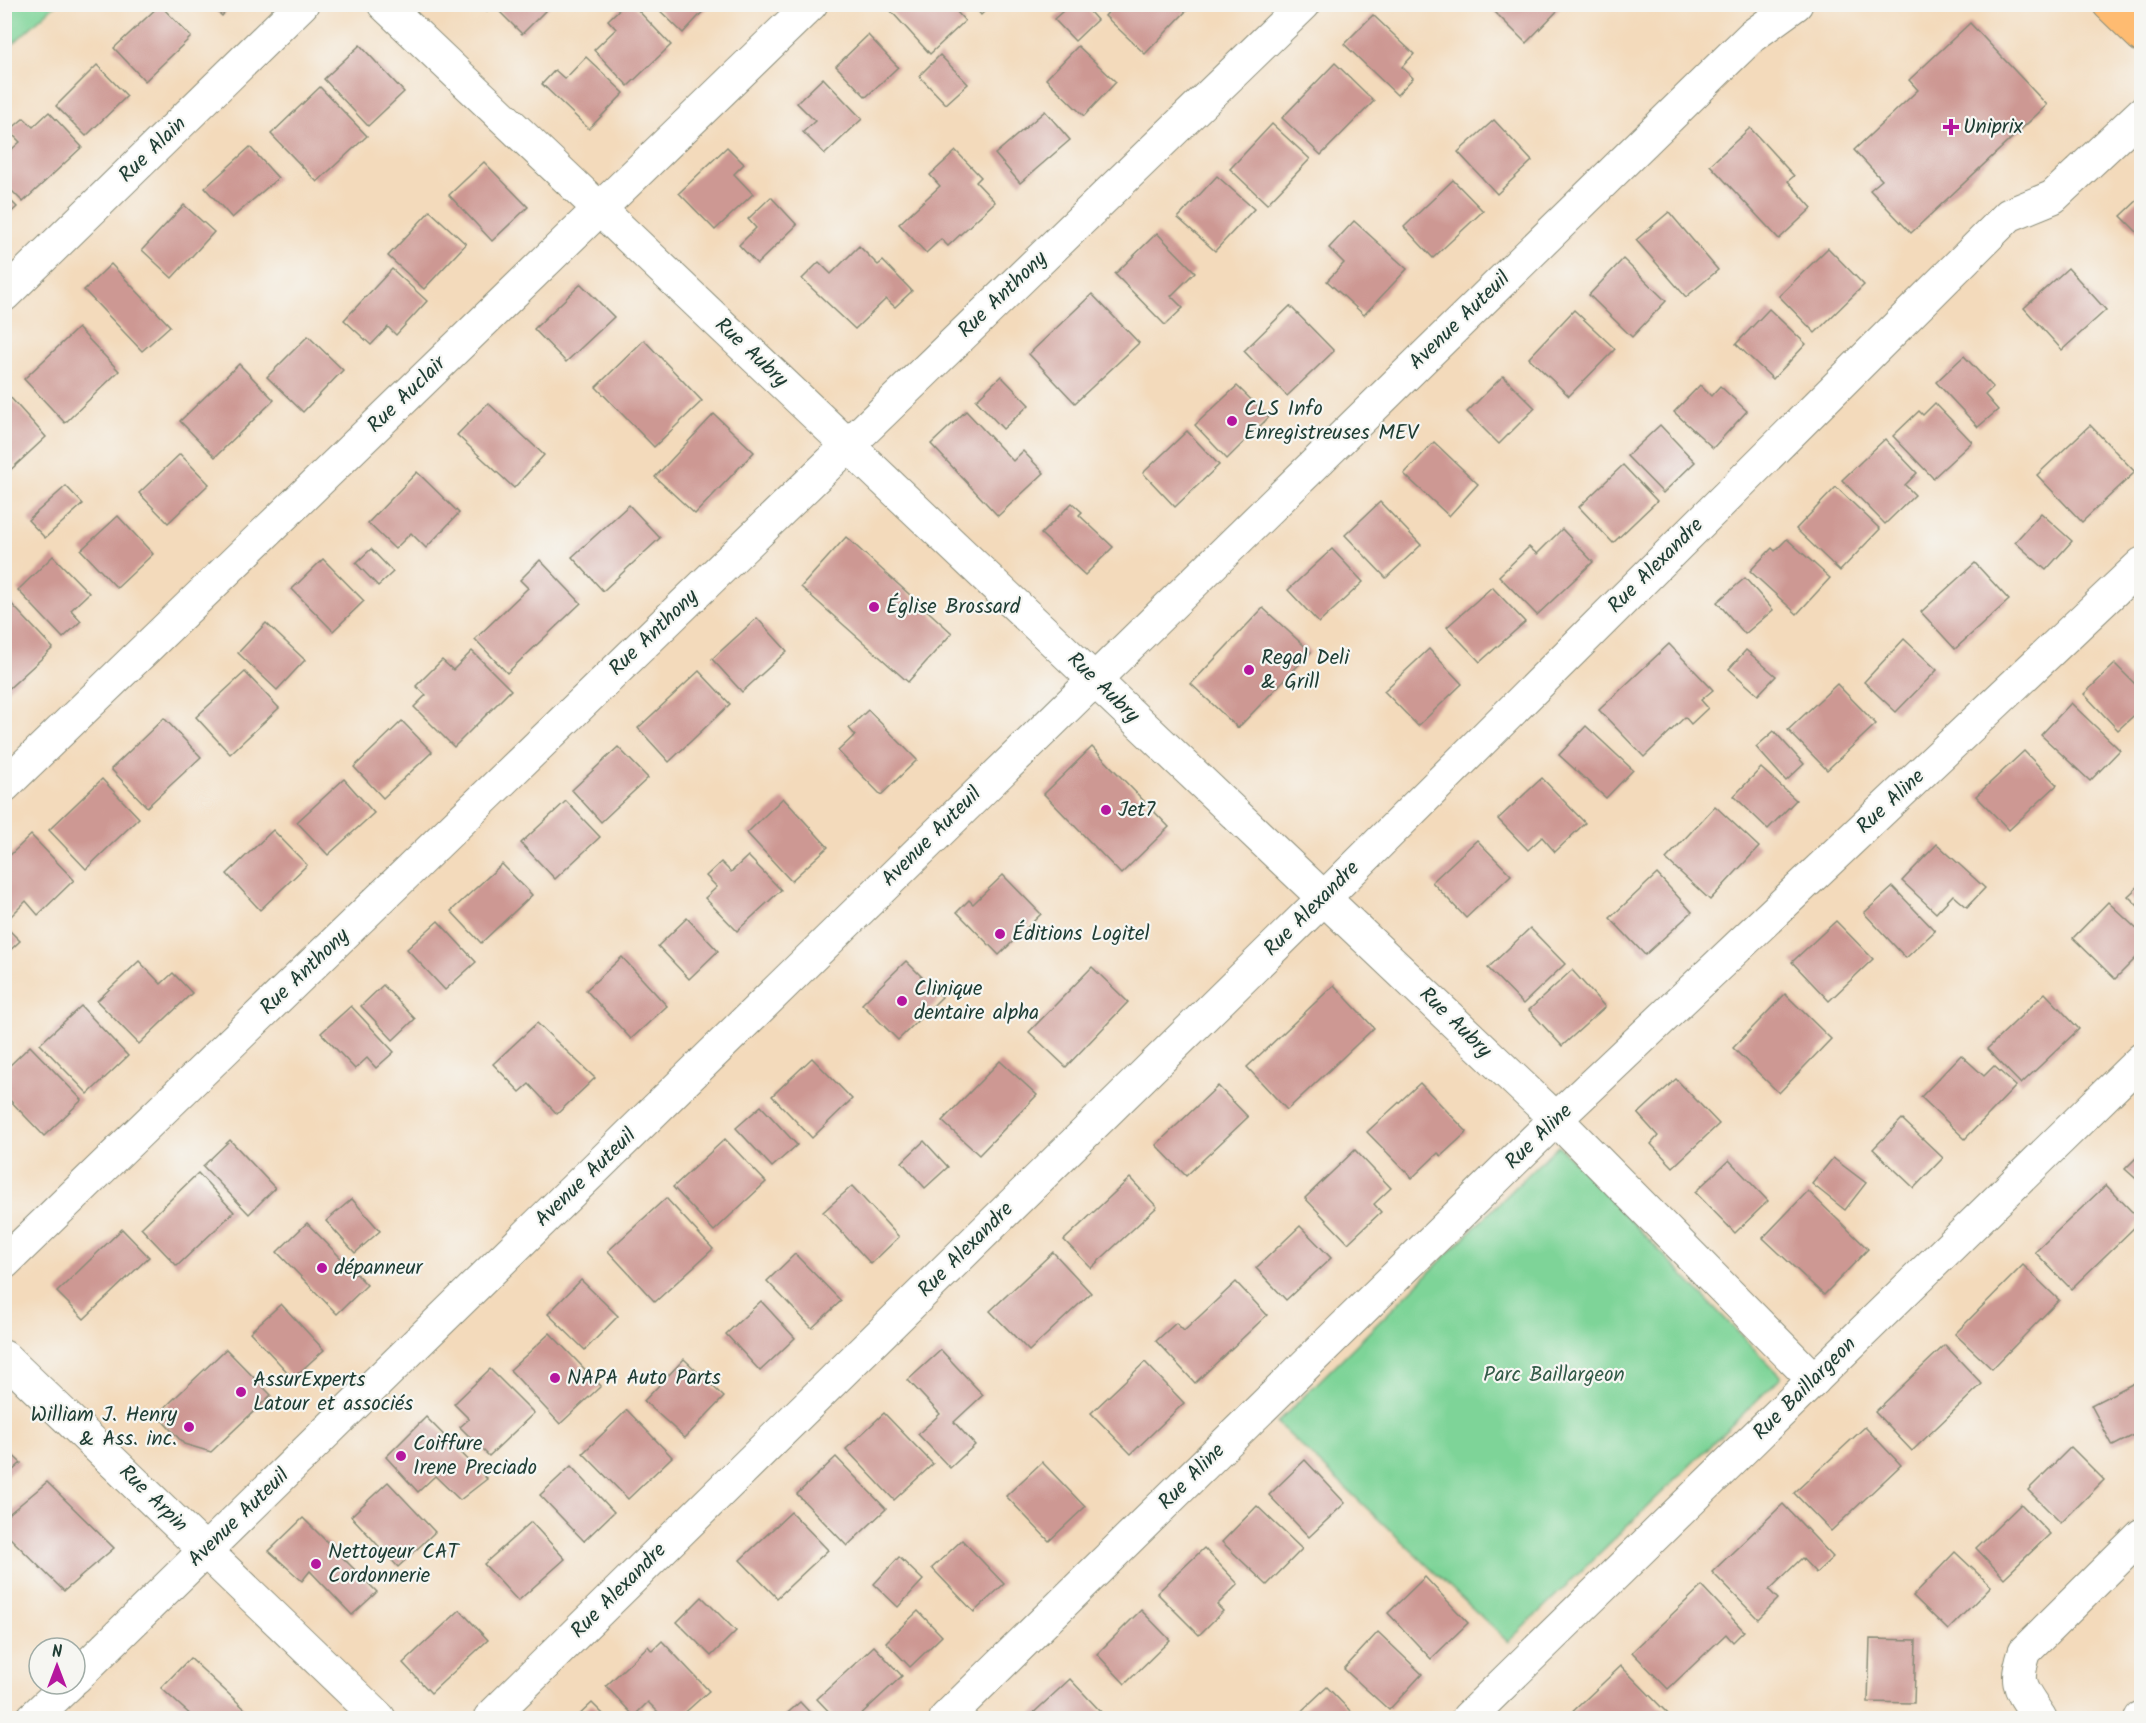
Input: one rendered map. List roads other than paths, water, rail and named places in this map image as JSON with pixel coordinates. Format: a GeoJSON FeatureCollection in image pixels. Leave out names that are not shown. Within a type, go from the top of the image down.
{"type":"FeatureCollection","features":[{"type":"Feature","properties":{"kind":"main road"},"geometry":{"type":"LineString","coordinates":[[2109,4],[2142,36]]}},
{"type":"Feature","properties":{"kind":"street","name":"Rue Alain"},"geometry":{"type":"LineString","coordinates":[[4,295],[302,4]]}},
{"type":"Feature","properties":{"kind":"street","name":"Rue Aubry"},"geometry":{"type":"LineString","coordinates":[[384,4],[1557,1119],[1814,1380]]}},
{"type":"Feature","properties":{"kind":"street","name":"Rue Auclair"},"geometry":{"type":"LineString","coordinates":[[4,786],[811,4]]}},
{"type":"Feature","properties":{"kind":"street","name":"Rue Anthony"},"geometry":{"type":"LineString","coordinates":[[4,1263],[1304,4]]}},
{"type":"Feature","properties":{"kind":"street","name":"Avenue Auteuil"},"geometry":{"type":"LineString","coordinates":[[87,1666],[1752,36],[1796,4]]}},
{"type":"Feature","properties":{"kind":"street","name":"Rue Alexandre"},"geometry":{"type":"LineString","coordinates":[[490,1719],[1324,898],[2008,215],[2053,197],[2142,113]]}},
{"type":"Feature","properties":{"kind":"street","name":"Rue Aline"},"geometry":{"type":"LineString","coordinates":[[946,1719],[1557,1119],[2142,564]]}},
{"type":"Feature","properties":{"kind":"street","name":"Rue Baillargeon"},"geometry":{"type":"LineString","coordinates":[[1468,1719],[2142,1059]]}},
{"type":"Feature","properties":{"kind":"street","name":"Rue Arpin"},"geometry":{"type":"LineString","coordinates":[[4,1357],[379,1719]]}},
{"type":"Feature","properties":{"kind":"street"},"geometry":{"type":"LineString","coordinates":[[2040,1719],[2020,1688],[2018,1673],[2025,1651],[2142,1535]]}},
{"type":"Feature","properties":{"kind":"street"},"geometry":{"type":"LineString","coordinates":[[33,1719],[57,1696]]}},
{"type":"Feature","properties":{"kind":"place","name":"Uniprix"},"geometry":{"type":"Point","coordinates":[1951,127]}},
{"type":"Feature","properties":{"kind":"place","name":"CLS Info Enregistreuses MEV"},"geometry":{"type":"Point","coordinates":[1232,421]}},
{"type":"Feature","properties":{"kind":"place","name":"Église Brossard"},"geometry":{"type":"Point","coordinates":[874,607]}},
{"type":"Feature","properties":{"kind":"place","name":"Regal Deli & Grill"},"geometry":{"type":"Point","coordinates":[1249,670]}},
{"type":"Feature","properties":{"kind":"place","name":"Jet7"},"geometry":{"type":"Point","coordinates":[1106,810]}},
{"type":"Feature","properties":{"kind":"place","name":"Éditions Logitel"},"geometry":{"type":"Point","coordinates":[1000,934]}},
{"type":"Feature","properties":{"kind":"place","name":"Clinique dentaire alpha"},"geometry":{"type":"Point","coordinates":[902,1001]}},
{"type":"Feature","properties":{"kind":"place","name":"dépanneur"},"geometry":{"type":"Point","coordinates":[322,1268]}},
{"type":"Feature","properties":{"kind":"place","name":"NAPA Auto Parts"},"geometry":{"type":"Point","coordinates":[555,1378]}},
{"type":"Feature","properties":{"kind":"place","name":"AssurExperts Latour et associés"},"geometry":{"type":"Point","coordinates":[241,1392]}},
{"type":"Feature","properties":{"kind":"place","name":"William J. Henry & Ass. inc."},"geometry":{"type":"Point","coordinates":[189,1427]}},
{"type":"Feature","properties":{"kind":"place","name":"Coiffure Irene Preciado"},"geometry":{"type":"Point","coordinates":[401,1456]}},
{"type":"Feature","properties":{"kind":"place","name":"Nettoyeur CAT Cordonnerie"},"geometry":{"type":"Point","coordinates":[316,1564]}},
{"type":"Feature","properties":{"kind":"park label","name":"Parc Baillargeon"},"geometry":{"type":"Point","coordinates":[1554,1375]}}]}
